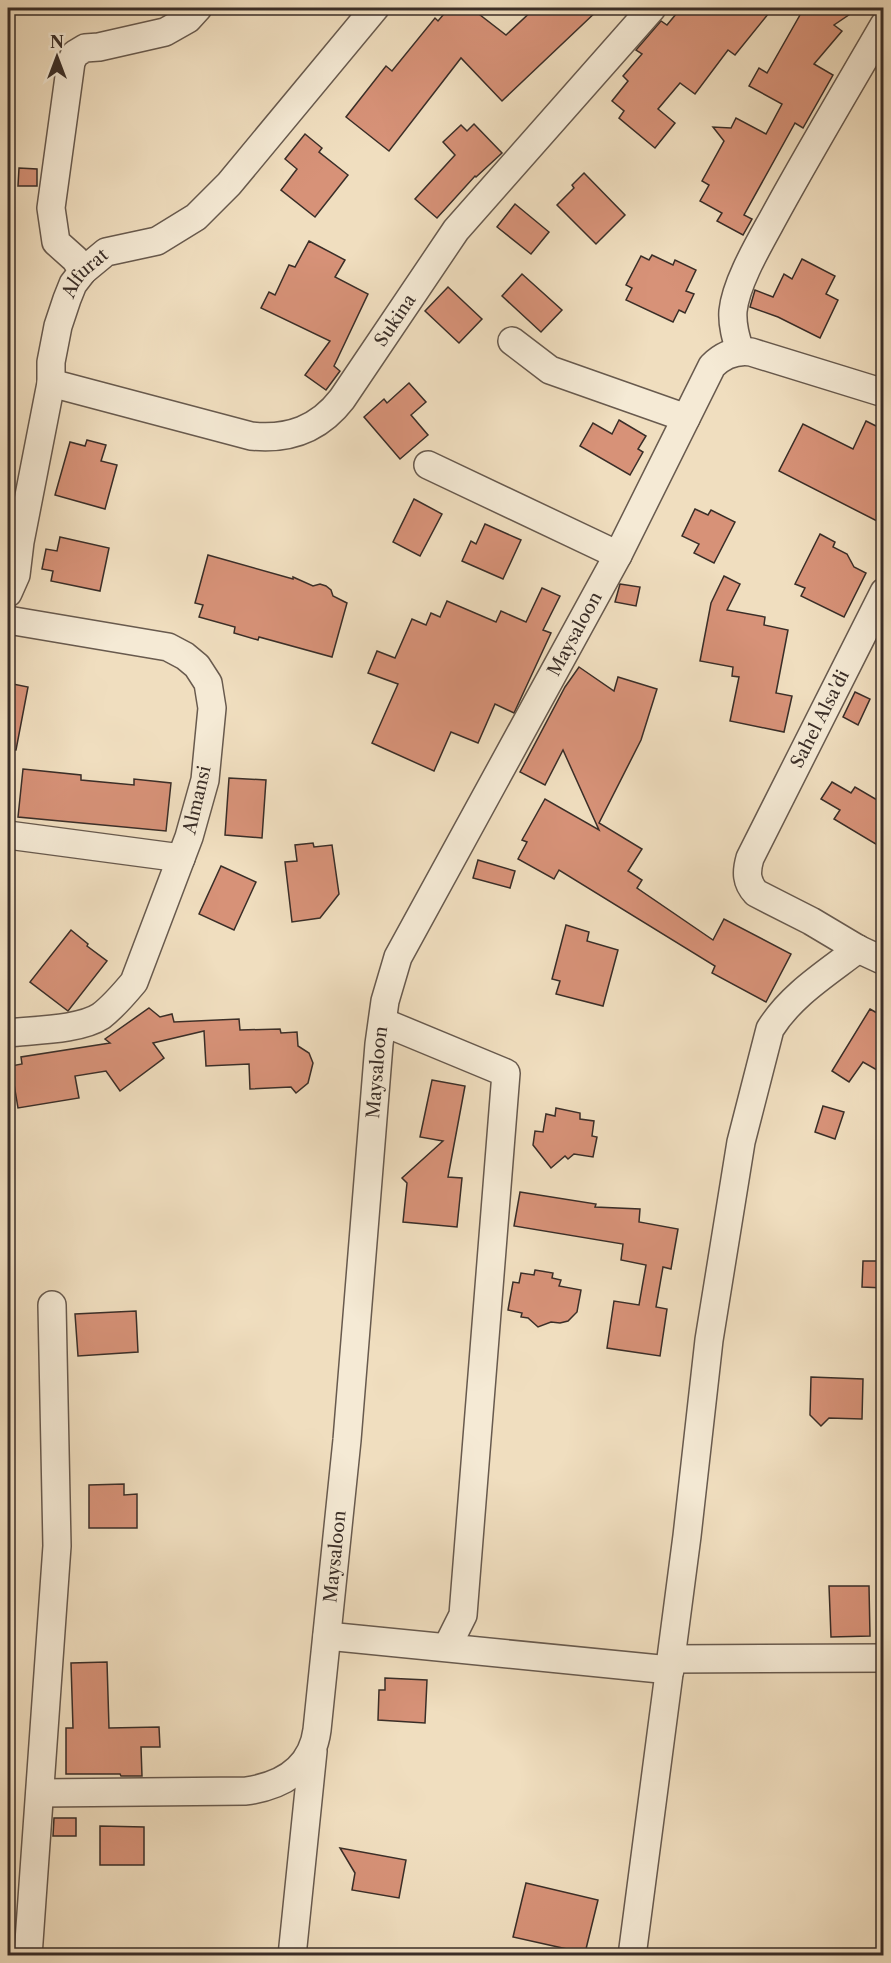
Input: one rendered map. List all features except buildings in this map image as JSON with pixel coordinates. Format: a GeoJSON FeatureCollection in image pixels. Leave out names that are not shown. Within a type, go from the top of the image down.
{"type":"FeatureCollection","features":[{"type":"Feature","properties":{"kind":"street"},"geometry":{"type":"LineString","coordinates":[[83,271],[75,259],[57,242],[51,208],[71,62],[75,54],[85,48],[165,32],[188,19],[198,8]]}},
{"type":"Feature","properties":{"kind":"street","name":"Alfurat"},"geometry":{"type":"LineString","coordinates":[[8,593],[16,575],[20,542],[51,383],[51,362],[58,326],[70,291],[83,271],[105,252],[157,241],[196,217],[229,184],[375,8]]}},
{"type":"Feature","properties":{"kind":"street","name":"Sukina"},"geometry":{"type":"LineString","coordinates":[[51,383],[251,436],[282,437],[311,428],[324,419],[342,399],[456,230],[652,8]]}},
{"type":"Feature","properties":{"kind":"street"},"geometry":{"type":"LineString","coordinates":[[884,26],[818,136],[758,247],[741,284],[733,309],[733,327],[740,351],[757,353],[884,393]]}},
{"type":"Feature","properties":{"kind":"street"},"geometry":{"type":"LineString","coordinates":[[512,341],[549,370],[686,418]]}},
{"type":"Feature","properties":{"kind":"street","name":"Maysaloon"},"geometry":{"type":"LineString","coordinates":[[40,1793],[256,1790],[278,1783],[296,1773],[314,1747],[348,1428],[382,1022],[385,1001],[398,957],[618,555],[712,366],[723,357],[740,351]]}},
{"type":"Feature","properties":{"kind":"street"},"geometry":{"type":"LineString","coordinates":[[428,465],[618,555]]}},
{"type":"Feature","properties":{"kind":"street","name":"Sahel Alsa'di"},"geometry":{"type":"LineString","coordinates":[[858,949],[756,892],[749,885],[747,876],[750,858],[884,592]]}},
{"type":"Feature","properties":{"kind":"street","name":"Almansi"},"geometry":{"type":"LineString","coordinates":[[8,620],[168,647],[197,666],[208,683],[212,708],[205,780],[189,837],[134,982],[120,999],[99,1017],[72,1026],[8,1033]]}},
{"type":"Feature","properties":{"kind":"street"},"geometry":{"type":"LineString","coordinates":[[8,835],[181,858]]}},
{"type":"Feature","properties":{"kind":"street"},"geometry":{"type":"LineString","coordinates":[[632,1956],[709,1341],[741,1142],[770,1029],[779,1014],[791,1001],[858,949],[884,961]]}},
{"type":"Feature","properties":{"kind":"street"},"geometry":{"type":"LineString","coordinates":[[382,1022],[506,1073],[463,1615],[447,1647]]}},
{"type":"Feature","properties":{"kind":"street"},"geometry":{"type":"LineString","coordinates":[[28,1956],[57,1546],[52,1305]]}},
{"type":"Feature","properties":{"kind":"street"},"geometry":{"type":"LineString","coordinates":[[327,1635],[447,1647],[670,1664],[884,1658]]}},
{"type":"Feature","properties":{"kind":"street"},"geometry":{"type":"LineString","coordinates":[[292,1956],[314,1747]]}}]}
